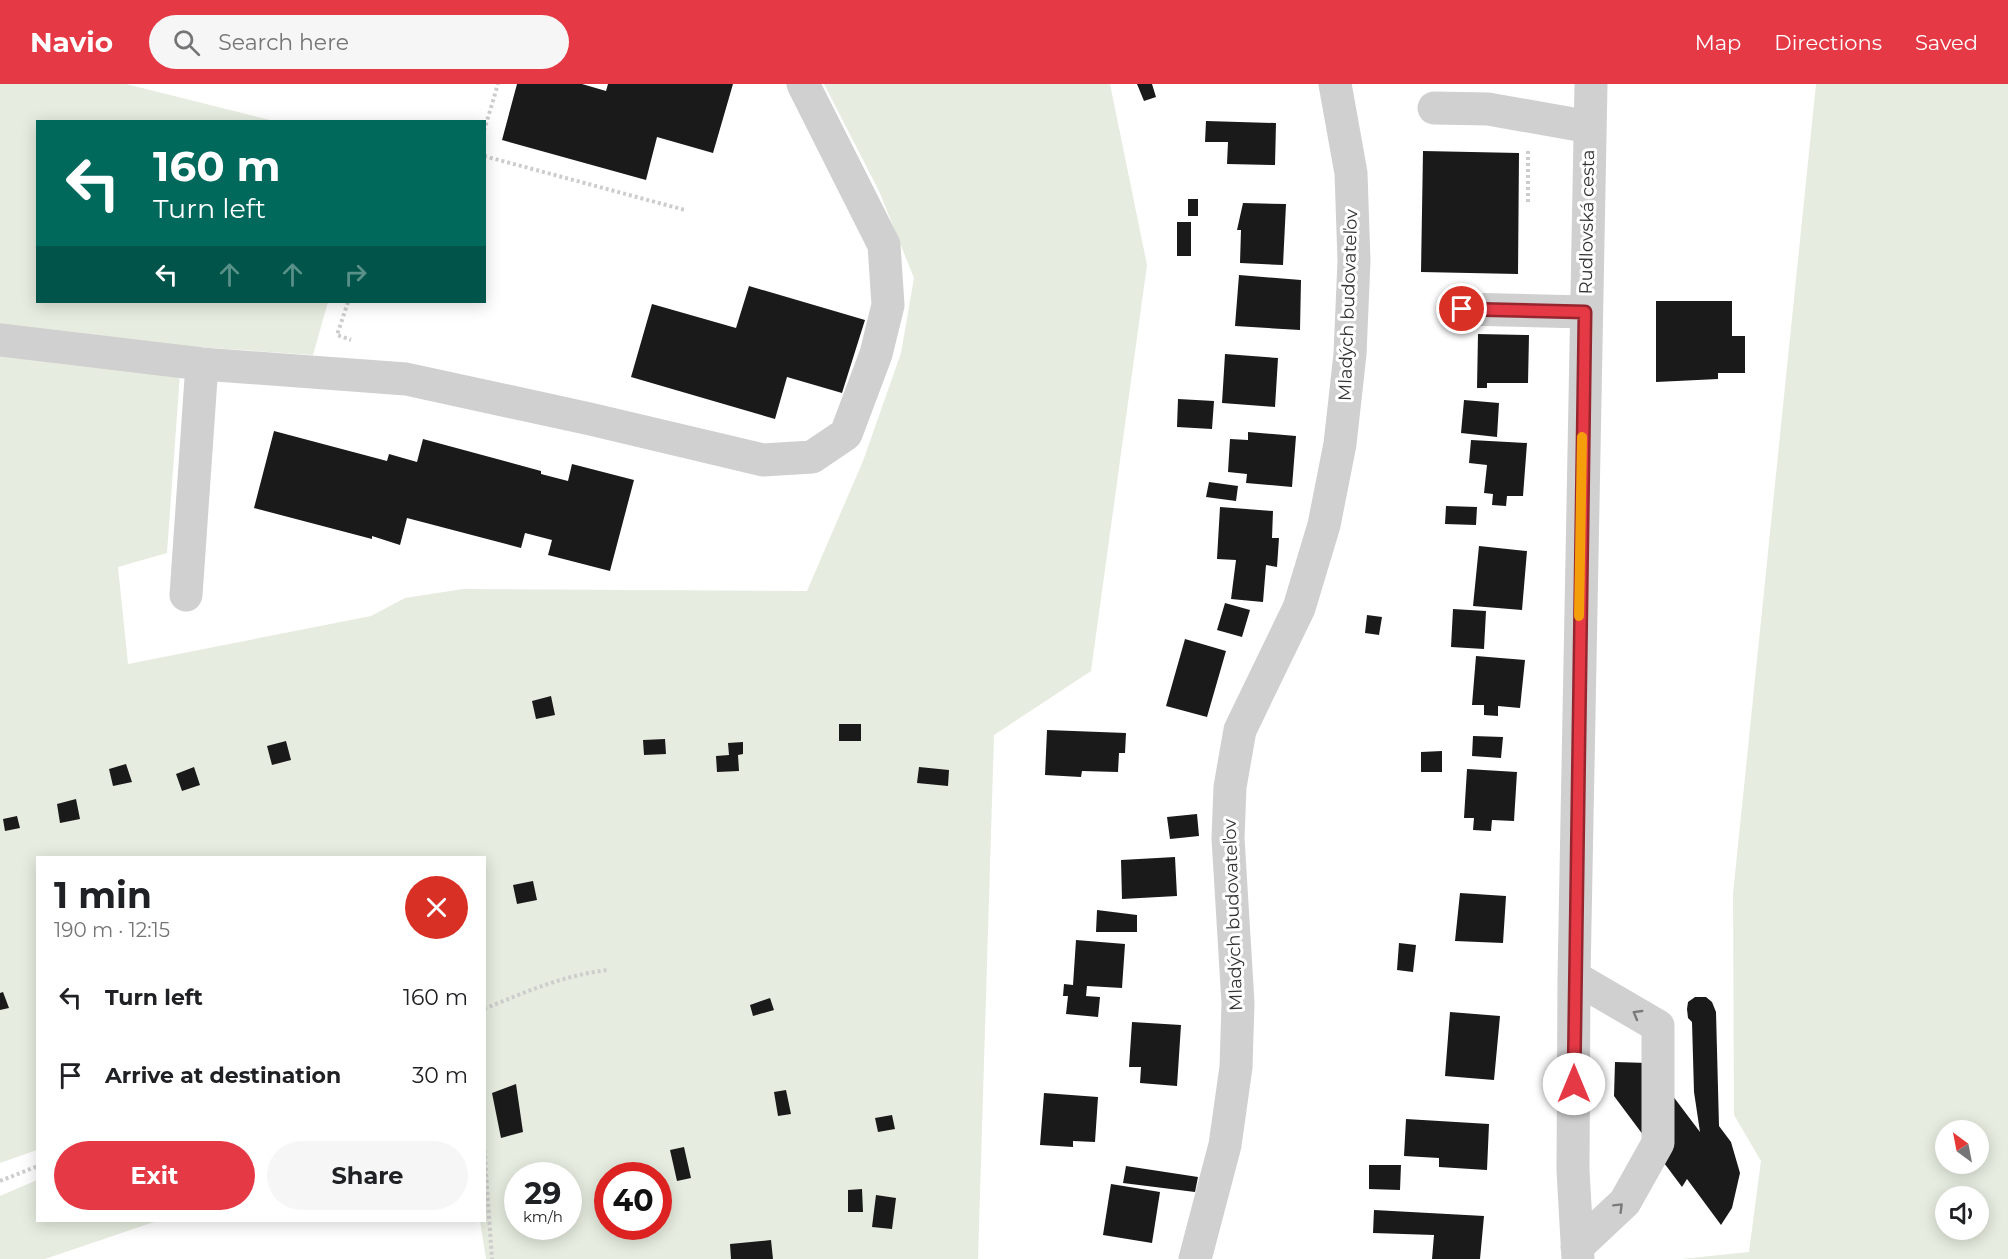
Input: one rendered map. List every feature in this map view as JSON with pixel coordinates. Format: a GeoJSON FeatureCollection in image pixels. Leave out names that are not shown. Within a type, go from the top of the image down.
{"type":"FeatureCollection","features":[{"type":"Feature","properties":{"kind":"street"},"geometry":{"type":"LineString","coordinates":[[0,340],[202,364],[406,379],[763,460],[812,457],[846,434],[876,354],[888,305],[884,245],[803,84]]}},
{"type":"Feature","properties":{"kind":"street","name":"Mladých budovateľov"},"geometry":{"type":"LineString","coordinates":[[1195,1259],[1225,1145],[1236,1067],[1238,1003],[1228,838],[1230,787],[1240,730],[1299,608],[1324,525],[1341,433],[1350,354],[1353,250],[1351,173],[1335,84]]}},
{"type":"Feature","properties":{"kind":"street","name":"Rudlovská cesta"},"geometry":{"type":"LineString","coordinates":[[1577,1253],[1574,1170],[1574,977],[1591,84]]}},
{"type":"Feature","properties":{"kind":"street"},"geometry":{"type":"LineString","coordinates":[[1434,108],[1488,109],[1590,127]]}},
{"type":"Feature","properties":{"kind":"street"},"geometry":{"type":"LineString","coordinates":[[1462,309],[1585,312]]}},
{"type":"Feature","properties":{"kind":"street"},"geometry":{"type":"LineString","coordinates":[[186,595],[202,364]]}},
{"type":"Feature","properties":{"kind":"street"},"geometry":{"type":"LineString","coordinates":[[1574,977],[1658,1026],[1658,1143],[1625,1202],[1577,1253]]}},
{"type":"Feature","properties":{"kind":"path"},"geometry":{"type":"LineString","coordinates":[[486,124],[498,84]]}},
{"type":"Feature","properties":{"kind":"path"},"geometry":{"type":"LineString","coordinates":[[1528,116],[1528,202]]}},
{"type":"Feature","properties":{"kind":"path"},"geometry":{"type":"LineString","coordinates":[[486,157],[685,210]]}},
{"type":"Feature","properties":{"kind":"path"},"geometry":{"type":"LineString","coordinates":[[486,1008],[527,991],[580,974],[608,970]]}},
{"type":"Feature","properties":{"kind":"path"},"geometry":{"type":"LineString","coordinates":[[0,1181],[36,1167]]}},
{"type":"Feature","properties":{"kind":"path"},"geometry":{"type":"LineString","coordinates":[[486,1173],[492,1259]]}},
{"type":"Feature","properties":{"kind":"shaded area"},"geometry":{"type":"Polygon","coordinates":[[[0,84],[126,84],[270,120],[36,120],[36,303],[328,303],[313,355],[182,346],[167,553],[118,567],[128,664],[371,616],[405,598],[463,589],[807,591],[863,461],[901,353],[914,278],[879,191],[824,84],[1110,84],[1147,265],[1091,671],[994,735],[978,1259],[486,1259],[480,1222],[486,1222],[486,856],[36,856],[36,1150],[0,1163],[0,84]]]}},
{"type":"Feature","properties":{"kind":"shaded area"},"geometry":{"type":"Polygon","coordinates":[[[1816,84],[2008,84],[2008,1259],[1681,1259],[1749,1252],[1761,1161],[1734,1115],[1733,894],[1816,84]]]}},
{"type":"Feature","properties":{"kind":"shaded area"},"geometry":{"type":"Polygon","coordinates":[[[36,1180],[36,1222],[154,1222],[45,1259],[0,1259],[0,1196],[36,1180]]]}},
{"type":"Feature","properties":{"kind":"building"},"geometry":{"type":"Polygon","coordinates":[[[517,84],[582,84],[606,91],[608,84],[733,84],[713,153],[657,137],[646,180],[502,140],[517,84]]]}},
{"type":"Feature","properties":{"kind":"building"},"geometry":{"type":"Polygon","coordinates":[[[1137,84],[1152,84],[1156,97],[1144,101],[1137,84]]]}},
{"type":"Feature","properties":{"kind":"building"},"geometry":{"type":"Polygon","coordinates":[[[1206,121],[1276,123],[1275,165],[1227,164],[1228,142],[1205,142],[1206,121]]]}},
{"type":"Feature","properties":{"kind":"building"},"geometry":{"type":"Polygon","coordinates":[[[1423,151],[1519,153],[1518,274],[1421,272],[1423,151]]]}},
{"type":"Feature","properties":{"kind":"building"},"geometry":{"type":"Polygon","coordinates":[[[1188,199],[1198,199],[1198,216],[1188,216],[1188,199]]]}},
{"type":"Feature","properties":{"kind":"building"},"geometry":{"type":"Polygon","coordinates":[[[1243,203],[1286,204],[1283,265],[1240,263],[1241,230],[1237,230],[1243,203]]]}},
{"type":"Feature","properties":{"kind":"building"},"geometry":{"type":"Polygon","coordinates":[[[1177,222],[1191,222],[1191,256],[1177,256],[1177,222]]]}},
{"type":"Feature","properties":{"kind":"building"},"geometry":{"type":"Polygon","coordinates":[[[1239,275],[1301,280],[1300,330],[1235,326],[1239,275]]]}},
{"type":"Feature","properties":{"kind":"building"},"geometry":{"type":"Polygon","coordinates":[[[749,286],[865,320],[842,393],[787,377],[775,419],[631,377],[652,304],[736,328],[749,286]]]}},
{"type":"Feature","properties":{"kind":"building"},"geometry":{"type":"Polygon","coordinates":[[[1656,301],[1732,301],[1732,336],[1745,336],[1745,373],[1718,373],[1718,379],[1656,382],[1656,301]]]}},
{"type":"Feature","properties":{"kind":"building"},"geometry":{"type":"Polygon","coordinates":[[[1478,334],[1529,335],[1528,383],[1487,383],[1487,388],[1477,388],[1478,334]]]}},
{"type":"Feature","properties":{"kind":"building"},"geometry":{"type":"Polygon","coordinates":[[[1225,354],[1278,358],[1275,407],[1222,403],[1225,354]]]}},
{"type":"Feature","properties":{"kind":"building"},"geometry":{"type":"Polygon","coordinates":[[[1178,399],[1214,401],[1212,429],[1177,427],[1178,399]]]}},
{"type":"Feature","properties":{"kind":"building"},"geometry":{"type":"Polygon","coordinates":[[[1464,400],[1499,403],[1497,437],[1461,433],[1464,400]]]}},
{"type":"Feature","properties":{"kind":"building"},"geometry":{"type":"Polygon","coordinates":[[[274,431],[387,461],[389,454],[417,462],[423,439],[541,471],[541,474],[568,481],[572,464],[634,480],[610,571],[548,555],[552,540],[525,533],[521,548],[407,518],[400,545],[372,536],[372,539],[254,508],[274,431]]]}},
{"type":"Feature","properties":{"kind":"building"},"geometry":{"type":"Polygon","coordinates":[[[1248,432],[1296,436],[1292,487],[1246,483],[1247,474],[1228,472],[1230,439],[1248,440],[1248,432]]]}},
{"type":"Feature","properties":{"kind":"building"},"geometry":{"type":"Polygon","coordinates":[[[1471,440],[1527,443],[1523,496],[1507,496],[1506,506],[1492,505],[1493,494],[1484,493],[1487,465],[1469,463],[1471,440]]]}},
{"type":"Feature","properties":{"kind":"building"},"geometry":{"type":"Polygon","coordinates":[[[1209,482],[1238,486],[1236,501],[1206,497],[1209,482]]]}},
{"type":"Feature","properties":{"kind":"building"},"geometry":{"type":"Polygon","coordinates":[[[1446,506],[1477,507],[1476,525],[1445,524],[1446,506]]]}},
{"type":"Feature","properties":{"kind":"building"},"geometry":{"type":"Polygon","coordinates":[[[1220,507],[1273,511],[1272,538],[1279,538],[1277,567],[1266,565],[1263,602],[1231,599],[1236,560],[1217,559],[1220,507]]]}},
{"type":"Feature","properties":{"kind":"building"},"geometry":{"type":"Polygon","coordinates":[[[1479,546],[1527,551],[1522,610],[1473,606],[1479,546]]]}},
{"type":"Feature","properties":{"kind":"building"},"geometry":{"type":"Polygon","coordinates":[[[1225,603],[1250,610],[1242,637],[1217,630],[1225,603]]]}},
{"type":"Feature","properties":{"kind":"building"},"geometry":{"type":"Polygon","coordinates":[[[1453,609],[1486,611],[1484,649],[1451,647],[1453,609]]]}},
{"type":"Feature","properties":{"kind":"building"},"geometry":{"type":"Polygon","coordinates":[[[1367,615],[1382,617],[1379,635],[1365,633],[1367,615]]]}},
{"type":"Feature","properties":{"kind":"building"},"geometry":{"type":"Polygon","coordinates":[[[1185,639],[1226,651],[1207,717],[1166,706],[1185,639]]]}},
{"type":"Feature","properties":{"kind":"building"},"geometry":{"type":"Polygon","coordinates":[[[1476,656],[1525,660],[1520,708],[1498,706],[1498,716],[1484,715],[1484,705],[1472,705],[1476,656]]]}},
{"type":"Feature","properties":{"kind":"building"},"geometry":{"type":"Polygon","coordinates":[[[551,696],[555,715],[536,719],[532,701],[551,696]]]}},
{"type":"Feature","properties":{"kind":"building"},"geometry":{"type":"Polygon","coordinates":[[[839,724],[861,724],[861,741],[839,741],[839,724]]]}},
{"type":"Feature","properties":{"kind":"building"},"geometry":{"type":"Polygon","coordinates":[[[1047,730],[1126,733],[1125,753],[1119,753],[1118,772],[1082,771],[1081,777],[1045,775],[1047,730]]]}},
{"type":"Feature","properties":{"kind":"building"},"geometry":{"type":"Polygon","coordinates":[[[1473,736],[1503,737],[1501,758],[1472,756],[1473,736]]]}},
{"type":"Feature","properties":{"kind":"building"},"geometry":{"type":"Polygon","coordinates":[[[665,739],[666,754],[644,755],[643,740],[665,739]]]}},
{"type":"Feature","properties":{"kind":"building"},"geometry":{"type":"Polygon","coordinates":[[[286,741],[291,760],[272,765],[267,746],[286,741]]]}},
{"type":"Feature","properties":{"kind":"building"},"geometry":{"type":"Polygon","coordinates":[[[743,742],[743,754],[738,755],[739,771],[717,772],[716,756],[729,755],[728,743],[743,742]]]}},
{"type":"Feature","properties":{"kind":"building"},"geometry":{"type":"Polygon","coordinates":[[[1442,751],[1442,772],[1421,772],[1421,752],[1442,751]]]}},
{"type":"Feature","properties":{"kind":"building"},"geometry":{"type":"Polygon","coordinates":[[[126,764],[132,782],[113,786],[109,769],[126,764]]]}},
{"type":"Feature","properties":{"kind":"building"},"geometry":{"type":"Polygon","coordinates":[[[194,767],[200,785],[182,791],[176,774],[194,767]]]}},
{"type":"Feature","properties":{"kind":"building"},"geometry":{"type":"Polygon","coordinates":[[[919,767],[949,770],[948,786],[917,783],[919,767]]]}},
{"type":"Feature","properties":{"kind":"building"},"geometry":{"type":"Polygon","coordinates":[[[1467,769],[1517,772],[1514,821],[1492,820],[1491,831],[1473,830],[1474,818],[1464,818],[1467,769]]]}},
{"type":"Feature","properties":{"kind":"building"},"geometry":{"type":"Polygon","coordinates":[[[76,799],[80,819],[60,823],[57,804],[76,799]]]}},
{"type":"Feature","properties":{"kind":"building"},"geometry":{"type":"Polygon","coordinates":[[[1197,814],[1199,836],[1170,839],[1167,817],[1197,814]]]}},
{"type":"Feature","properties":{"kind":"building"},"geometry":{"type":"Polygon","coordinates":[[[17,816],[20,828],[5,831],[3,819],[17,816]]]}},
{"type":"Feature","properties":{"kind":"building"},"geometry":{"type":"Polygon","coordinates":[[[1175,857],[1177,896],[1122,899],[1121,860],[1175,857]]]}},
{"type":"Feature","properties":{"kind":"building"},"geometry":{"type":"Polygon","coordinates":[[[533,881],[537,900],[517,904],[513,885],[533,881]]]}},
{"type":"Feature","properties":{"kind":"building"},"geometry":{"type":"Polygon","coordinates":[[[1460,893],[1506,896],[1503,943],[1455,941],[1460,893]]]}},
{"type":"Feature","properties":{"kind":"building"},"geometry":{"type":"Polygon","coordinates":[[[1097,910],[1137,915],[1137,932],[1096,932],[1097,910]]]}},
{"type":"Feature","properties":{"kind":"building"},"geometry":{"type":"Polygon","coordinates":[[[1076,940],[1125,944],[1122,988],[1087,986],[1086,996],[1100,997],[1098,1017],[1066,1014],[1068,996],[1063,996],[1064,984],[1073,985],[1076,940]]]}},
{"type":"Feature","properties":{"kind":"building"},"geometry":{"type":"Polygon","coordinates":[[[1399,943],[1416,945],[1413,972],[1397,970],[1399,943]]]}},
{"type":"Feature","properties":{"kind":"building"},"geometry":{"type":"Polygon","coordinates":[[[3,992],[9,1008],[0,1010],[0,993],[3,992]]]}},
{"type":"Feature","properties":{"kind":"building"},"geometry":{"type":"Polygon","coordinates":[[[1695,997],[1706,997],[1712,1002],[1716,1012],[1719,1126],[1731,1142],[1740,1173],[1732,1208],[1721,1225],[1687,1179],[1682,1187],[1614,1096],[1615,1062],[1648,1063],[1700,1132],[1694,1092],[1692,1022],[1688,1018],[1687,1009],[1688,1002],[1695,997]]]}},
{"type":"Feature","properties":{"kind":"building"},"geometry":{"type":"Polygon","coordinates":[[[770,998],[774,1010],[753,1016],[750,1005],[770,998]]]}},
{"type":"Feature","properties":{"kind":"building"},"geometry":{"type":"Polygon","coordinates":[[[1450,1012],[1500,1016],[1494,1080],[1445,1076],[1450,1012]]]}},
{"type":"Feature","properties":{"kind":"building"},"geometry":{"type":"Polygon","coordinates":[[[1132,1022],[1181,1025],[1177,1086],[1140,1083],[1141,1067],[1129,1067],[1132,1022]]]}},
{"type":"Feature","properties":{"kind":"building"},"geometry":{"type":"Polygon","coordinates":[[[516,1084],[523,1132],[501,1138],[492,1093],[516,1084]]]}},
{"type":"Feature","properties":{"kind":"building"},"geometry":{"type":"Polygon","coordinates":[[[786,1090],[791,1114],[778,1116],[774,1092],[786,1090]]]}},
{"type":"Feature","properties":{"kind":"building"},"geometry":{"type":"Polygon","coordinates":[[[1044,1093],[1098,1097],[1095,1142],[1073,1141],[1073,1147],[1040,1145],[1044,1093]]]}},
{"type":"Feature","properties":{"kind":"building"},"geometry":{"type":"Polygon","coordinates":[[[892,1115],[895,1129],[878,1132],[875,1118],[892,1115]]]}},
{"type":"Feature","properties":{"kind":"building"},"geometry":{"type":"Polygon","coordinates":[[[1406,1119],[1489,1124],[1487,1170],[1439,1167],[1439,1158],[1404,1156],[1406,1119]]]}},
{"type":"Feature","properties":{"kind":"building"},"geometry":{"type":"Polygon","coordinates":[[[684,1147],[691,1178],[677,1181],[670,1150],[684,1147]]]}},
{"type":"Feature","properties":{"kind":"building"},"geometry":{"type":"Polygon","coordinates":[[[1369,1165],[1401,1165],[1400,1190],[1369,1189],[1369,1165]]]}},
{"type":"Feature","properties":{"kind":"building"},"geometry":{"type":"Polygon","coordinates":[[[1126,1166],[1198,1177],[1195,1192],[1123,1183],[1126,1166]]]}},
{"type":"Feature","properties":{"kind":"building"},"geometry":{"type":"Polygon","coordinates":[[[1111,1184],[1160,1192],[1152,1243],[1103,1235],[1111,1184]]]}},
{"type":"Feature","properties":{"kind":"building"},"geometry":{"type":"Polygon","coordinates":[[[862,1189],[863,1212],[848,1212],[848,1190],[862,1189]]]}},
{"type":"Feature","properties":{"kind":"building"},"geometry":{"type":"Polygon","coordinates":[[[876,1195],[896,1198],[892,1229],[872,1227],[876,1195]]]}},
{"type":"Feature","properties":{"kind":"building"},"geometry":{"type":"Polygon","coordinates":[[[1374,1210],[1484,1216],[1480,1259],[1432,1259],[1434,1235],[1373,1233],[1374,1210]]]}},
{"type":"Feature","properties":{"kind":"building"},"geometry":{"type":"Polygon","coordinates":[[[771,1240],[773,1259],[731,1259],[730,1244],[771,1240]]]}},
{"type":"Feature","properties":{"kind":"slow traffic"},"geometry":{"type":"LineString","coordinates":[[1579,616],[1582,437]]}},
{"type":"Feature","properties":{"kind":"route"},"geometry":{"type":"LineString","coordinates":[[1462,309],[1585,312],[1574,1084]]}}]}
